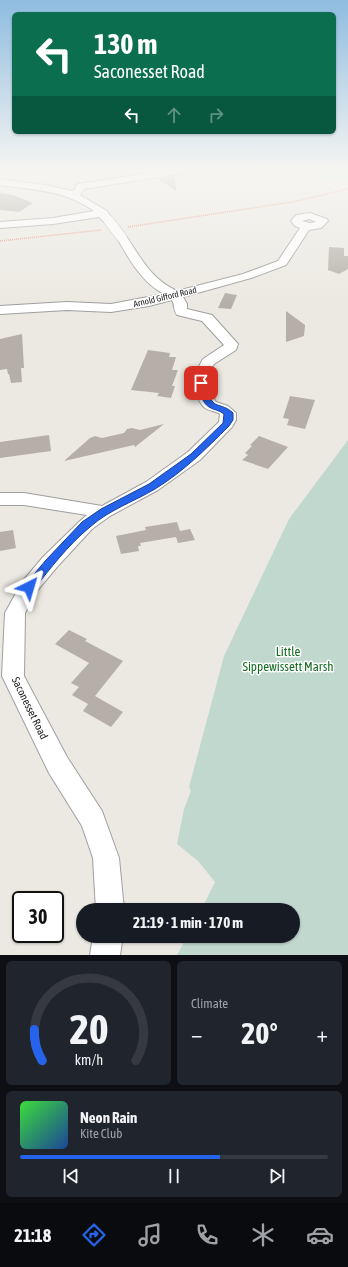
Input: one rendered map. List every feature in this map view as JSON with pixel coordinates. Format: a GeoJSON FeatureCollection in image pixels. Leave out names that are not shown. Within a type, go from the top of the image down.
{"type":"FeatureCollection","features":[{"type":"Feature","properties":{"kind":"street"},"geometry":{"type":"LineString","coordinates":[[102,214],[123,233],[139,266],[161,288],[175,295]]}},
{"type":"Feature","properties":{"kind":"street"},"geometry":{"type":"LineString","coordinates":[[0,225],[106,217]]}},
{"type":"Feature","properties":{"kind":"street","name":"Arnold Gifford Road"},"geometry":{"type":"LineString","coordinates":[[0,310],[67,306],[111,308],[149,302],[247,276],[282,262],[306,227]]}},
{"type":"Feature","properties":{"kind":"street","name":"Saconesset Road"},"geometry":{"type":"LineString","coordinates":[[109,903],[106,858],[93,820],[58,765],[13,676],[12,645],[15,613],[29,587],[50,562],[86,525],[104,512],[152,486],[194,456],[228,420],[228,413],[223,409],[210,405],[200,377],[208,362],[231,347],[231,344],[207,318],[181,312],[182,304],[175,295]]}},
{"type":"Feature","properties":{"kind":"street"},"geometry":{"type":"LineString","coordinates":[[0,499],[24,499],[104,512]]}},
{"type":"Feature","properties":{"kind":"street"},"geometry":{"type":"LineString","coordinates":[[105,955],[107,943]]}},
{"type":"Feature","properties":{"kind":"path"},"geometry":{"type":"LineString","coordinates":[[123,233],[229,214]]}},
{"type":"Feature","properties":{"kind":"path"},"geometry":{"type":"LineString","coordinates":[[0,241],[101,230]]}},
{"type":"Feature","properties":{"kind":"green space","name":"Little Sippewissett Marsh"},"geometry":{"type":"Polygon","coordinates":[[[348,440],[348,955],[177,955],[183,943],[300,943],[300,903],[204,903],[215,882],[198,861],[177,844],[184,809],[191,791],[189,787],[224,656],[289,519],[348,440]]]}},
{"type":"Feature","properties":{"kind":"building"},"geometry":{"type":"Polygon","coordinates":[[[329,247],[344,248],[344,256],[348,256],[348,269],[339,274],[328,270],[329,247]]]}},
{"type":"Feature","properties":{"kind":"building"},"geometry":{"type":"Polygon","coordinates":[[[225,293],[237,295],[231,309],[218,308],[225,293]]]}},
{"type":"Feature","properties":{"kind":"building"},"geometry":{"type":"Polygon","coordinates":[[[286,311],[305,325],[304,336],[286,342],[286,311]]]}},
{"type":"Feature","properties":{"kind":"building"},"geometry":{"type":"Polygon","coordinates":[[[22,334],[24,368],[21,368],[22,382],[11,383],[7,369],[0,370],[0,339],[22,334]]]}},
{"type":"Feature","properties":{"kind":"building"},"geometry":{"type":"Polygon","coordinates":[[[148,350],[170,353],[169,357],[176,357],[172,370],[178,370],[172,386],[175,386],[171,398],[157,396],[159,393],[131,390],[148,350]]]}},
{"type":"Feature","properties":{"kind":"building"},"geometry":{"type":"Polygon","coordinates":[[[290,396],[315,400],[305,429],[287,425],[289,419],[283,418],[290,396]]]}},
{"type":"Feature","properties":{"kind":"building"},"geometry":{"type":"Polygon","coordinates":[[[164,424],[135,447],[134,445],[64,461],[90,438],[95,436],[102,438],[124,433],[127,429],[132,428],[140,430],[164,424]]]}},
{"type":"Feature","properties":{"kind":"building"},"geometry":{"type":"Polygon","coordinates":[[[49,435],[51,451],[0,458],[0,442],[49,435]]]}},
{"type":"Feature","properties":{"kind":"building"},"geometry":{"type":"Polygon","coordinates":[[[259,436],[288,447],[268,469],[242,460],[248,455],[245,453],[252,446],[250,445],[259,436]]]}},
{"type":"Feature","properties":{"kind":"building"},"geometry":{"type":"Polygon","coordinates":[[[177,522],[180,531],[190,529],[195,540],[178,543],[176,537],[140,543],[141,546],[138,546],[139,551],[121,554],[116,536],[146,530],[145,527],[177,522]]]}},
{"type":"Feature","properties":{"kind":"building"},"geometry":{"type":"Polygon","coordinates":[[[13,530],[16,548],[0,551],[0,532],[13,530]]]}},
{"type":"Feature","properties":{"kind":"building"},"geometry":{"type":"Polygon","coordinates":[[[69,630],[87,639],[85,641],[123,661],[95,696],[123,712],[111,727],[83,711],[88,704],[72,695],[79,687],[71,683],[89,663],[55,644],[69,630]]]}},
{"type":"Feature","properties":{"kind":"route"},"geometry":{"type":"LineString","coordinates":[[29,587],[50,562],[86,525],[104,512],[152,486],[194,456],[226,424],[228,420],[228,413],[223,409],[210,405],[204,394],[201,383]]}}]}
